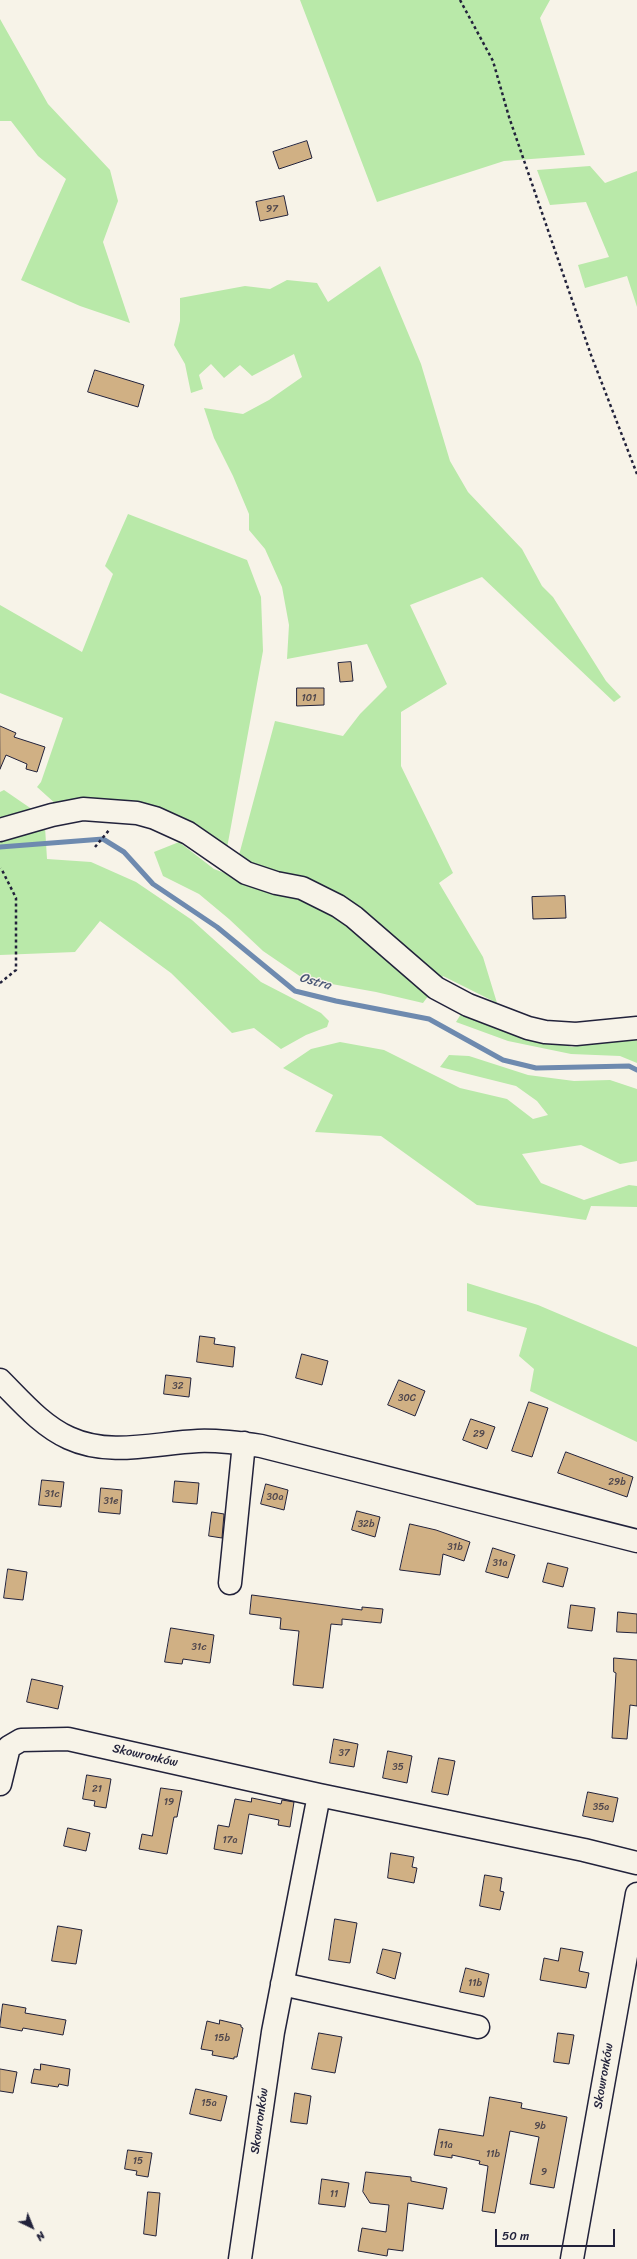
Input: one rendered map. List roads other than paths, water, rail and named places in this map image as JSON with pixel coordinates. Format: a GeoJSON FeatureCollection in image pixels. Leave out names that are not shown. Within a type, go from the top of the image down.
{"type":"FeatureCollection","features":[{"type":"Feature","properties":{"kind":"street"},"geometry":{"type":"LineString","coordinates":[[0,830],[52,815],[83,809],[137,814],[155,818],[188,833],[246,873],[276,883],[302,888],[338,906],[354,917],[436,988],[468,1005],[528,1028],[545,1032],[576,1034],[637,1028]]}},
{"type":"Feature","properties":{"kind":"street"},"geometry":{"type":"LineString","coordinates":[[0,1380],[47,1424],[68,1438],[90,1445],[124,1448],[199,1441],[244,1443],[348,1466],[637,1541]]}},
{"type":"Feature","properties":{"kind":"street"},"geometry":{"type":"LineString","coordinates":[[230,1583],[244,1443]]}},
{"type":"Feature","properties":{"kind":"street","name":"Skowronków"},"geometry":{"type":"LineString","coordinates":[[0,1784],[5,1758],[9,1747],[21,1740],[68,1739],[319,1795],[584,1850],[637,1863]]}},
{"type":"Feature","properties":{"kind":"street","name":"Skowronków"},"geometry":{"type":"LineString","coordinates":[[240,2259],[273,2032],[319,1795]]}},
{"type":"Feature","properties":{"kind":"street","name":"Skowronków"},"geometry":{"type":"LineString","coordinates":[[572,2259],[637,1894]]}},
{"type":"Feature","properties":{"kind":"street"},"geometry":{"type":"LineString","coordinates":[[282,1984],[478,2027]]}},
{"type":"Feature","properties":{"kind":"waterway","name":"Ostra"},"geometry":{"type":"LineString","coordinates":[[0,847],[103,839],[124,852],[153,884],[217,927],[295,991],[336,1001],[429,1019],[503,1060],[536,1068],[629,1066],[637,1070]]}}]}
